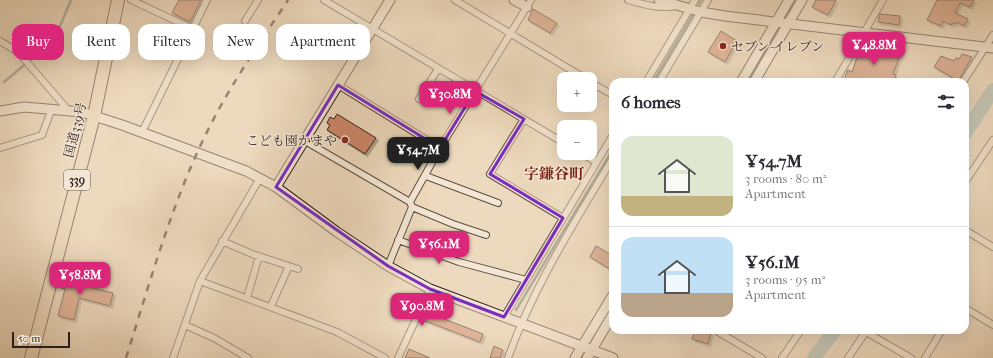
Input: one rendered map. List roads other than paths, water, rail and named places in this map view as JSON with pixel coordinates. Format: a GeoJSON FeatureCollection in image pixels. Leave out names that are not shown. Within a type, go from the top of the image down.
{"type":"FeatureCollection","features":[{"type":"Feature","properties":{"kind":"highway","name":"国道339号"},"geometry":{"type":"LineString","coordinates":[[31,358],[94,116],[118,0]]}},
{"type":"Feature","properties":{"kind":"street"},"geometry":{"type":"LineString","coordinates":[[131,0],[180,24]]}},
{"type":"Feature","properties":{"kind":"street"},"geometry":{"type":"LineString","coordinates":[[195,24],[208,0]]}},
{"type":"Feature","properties":{"kind":"street"},"geometry":{"type":"LineString","coordinates":[[245,22],[258,0]]}},
{"type":"Feature","properties":{"kind":"street"},"geometry":{"type":"LineString","coordinates":[[324,0],[557,139]]}},
{"type":"Feature","properties":{"kind":"street"},"geometry":{"type":"LineString","coordinates":[[276,187],[390,0]]}},
{"type":"Feature","properties":{"kind":"street"},"geometry":{"type":"LineString","coordinates":[[455,0],[574,72]]}},
{"type":"Feature","properties":{"kind":"street"},"geometry":{"type":"LineString","coordinates":[[388,266],[411,204],[440,148],[529,4],[514,0]]}},
{"type":"Feature","properties":{"kind":"street"},"geometry":{"type":"LineString","coordinates":[[628,0],[648,6],[667,8],[678,6]]}},
{"type":"Feature","properties":{"kind":"street"},"geometry":{"type":"LineString","coordinates":[[659,0],[701,12],[989,47]]}},
{"type":"Feature","properties":{"kind":"street"},"geometry":{"type":"LineString","coordinates":[[648,78],[695,0]]}},
{"type":"Feature","properties":{"kind":"street"},"geometry":{"type":"LineString","coordinates":[[661,78],[708,0]]}},
{"type":"Feature","properties":{"kind":"street"},"geometry":{"type":"LineString","coordinates":[[743,78],[789,0]]}},
{"type":"Feature","properties":{"kind":"street"},"geometry":{"type":"LineString","coordinates":[[756,78],[802,0]]}},
{"type":"Feature","properties":{"kind":"street"},"geometry":{"type":"LineString","coordinates":[[837,78],[866,32],[883,0]]}},
{"type":"Feature","properties":{"kind":"street"},"geometry":{"type":"LineString","coordinates":[[966,78],[989,47],[993,35]]}},
{"type":"Feature","properties":{"kind":"street"},"geometry":{"type":"LineString","coordinates":[[0,41],[18,52],[68,110]]}},
{"type":"Feature","properties":{"kind":"street"},"geometry":{"type":"LineString","coordinates":[[142,132],[177,60]]}},
{"type":"Feature","properties":{"kind":"street"},"geometry":{"type":"LineString","coordinates":[[419,99],[438,68]]}},
{"type":"Feature","properties":{"kind":"street"},"geometry":{"type":"LineString","coordinates":[[338,86],[440,148]]}},
{"type":"Feature","properties":{"kind":"street"},"geometry":{"type":"LineString","coordinates":[[597,86],[609,93]]}},
{"type":"Feature","properties":{"kind":"street"},"geometry":{"type":"LineString","coordinates":[[0,111],[24,108],[52,108],[94,116],[142,132],[260,178],[276,187],[337,232],[388,266],[430,289],[582,346],[590,354],[614,358]]}},
{"type":"Feature","properties":{"kind":"street"},"geometry":{"type":"LineString","coordinates":[[0,148],[42,135],[52,108]]}},
{"type":"Feature","properties":{"kind":"street"},"geometry":{"type":"LineString","coordinates":[[524,119],[490,174],[563,218]]}},
{"type":"Feature","properties":{"kind":"street"},"geometry":{"type":"LineString","coordinates":[[305,141],[411,204],[453,224],[486,235]]}},
{"type":"Feature","properties":{"kind":"street"},"geometry":{"type":"LineString","coordinates":[[504,317],[609,141]]}},
{"type":"Feature","properties":{"kind":"street"},"geometry":{"type":"LineString","coordinates":[[969,176],[992,143]]}},
{"type":"Feature","properties":{"kind":"street"},"geometry":{"type":"LineString","coordinates":[[508,358],[520,323],[573,225],[609,165]]}},
{"type":"Feature","properties":{"kind":"street"},"geometry":{"type":"LineString","coordinates":[[426,176],[498,203]]}},
{"type":"Feature","properties":{"kind":"street"},"geometry":{"type":"LineString","coordinates":[[173,358],[200,281],[260,178]]}},
{"type":"Feature","properties":{"kind":"street"},"geometry":{"type":"LineString","coordinates":[[969,232],[993,247]]}},
{"type":"Feature","properties":{"kind":"street"},"geometry":{"type":"LineString","coordinates":[[398,240],[459,262],[526,280]]}},
{"type":"Feature","properties":{"kind":"street"},"geometry":{"type":"LineString","coordinates":[[222,241],[259,256],[298,269]]}},
{"type":"Feature","properties":{"kind":"street"},"geometry":{"type":"LineString","coordinates":[[247,298],[259,256]]}},
{"type":"Feature","properties":{"kind":"street"},"geometry":{"type":"LineString","coordinates":[[271,306],[289,266]]}},
{"type":"Feature","properties":{"kind":"street"},"geometry":{"type":"LineString","coordinates":[[200,281],[271,306],[337,332],[386,358]]}},
{"type":"Feature","properties":{"kind":"street"},"geometry":{"type":"LineString","coordinates":[[398,358],[430,289]]}},
{"type":"Feature","properties":{"kind":"street"},"geometry":{"type":"LineString","coordinates":[[575,358],[609,302]]}},
{"type":"Feature","properties":{"kind":"street"},"geometry":{"type":"LineString","coordinates":[[969,310],[993,325]]}},
{"type":"Feature","properties":{"kind":"street"},"geometry":{"type":"LineString","coordinates":[[590,354],[609,321]]}},
{"type":"Feature","properties":{"kind":"street"},"geometry":{"type":"LineString","coordinates":[[185,325],[214,338],[248,358]]}},
{"type":"Feature","properties":{"kind":"street"},"geometry":{"type":"LineString","coordinates":[[722,334],[762,358]]}},
{"type":"Feature","properties":{"kind":"street"},"geometry":{"type":"LineString","coordinates":[[782,358],[798,334]]}},
{"type":"Feature","properties":{"kind":"street"},"geometry":{"type":"LineString","coordinates":[[848,358],[864,334]]}},
{"type":"Feature","properties":{"kind":"street"},"geometry":{"type":"LineString","coordinates":[[871,334],[911,358]]}},
{"type":"Feature","properties":{"kind":"street"},"geometry":{"type":"LineString","coordinates":[[925,358],[940,334]]}},
{"type":"Feature","properties":{"kind":"waterway"},"geometry":{"type":"LineString","coordinates":[[4,82],[54,40],[71,0]]}},
{"type":"Feature","properties":{"kind":"waterway"},"geometry":{"type":"LineString","coordinates":[[699,4],[701,0]]}},
{"type":"Feature","properties":{"kind":"waterway"},"geometry":{"type":"LineString","coordinates":[[655,78],[692,16]]}},
{"type":"Feature","properties":{"kind":"waterway"},"geometry":{"type":"LineString","coordinates":[[969,128],[993,90]]}},
{"type":"Feature","properties":{"kind":"waterway"},"geometry":{"type":"LineString","coordinates":[[516,310],[609,156]]}},
{"type":"Feature","properties":{"kind":"waterway"},"geometry":{"type":"LineString","coordinates":[[814,358],[832,334]]}},
{"type":"Feature","properties":{"kind":"railway"},"geometry":{"type":"LineString","coordinates":[[126,358],[164,239],[197,152],[229,92],[288,0]]}},
{"type":"Feature","properties":{"kind":"place","name":"セブン-イレブン"},"geometry":{"type":"Point","coordinates":[723,46]}},
{"type":"Feature","properties":{"kind":"place","name":"こども園かまや"},"geometry":{"type":"Point","coordinates":[345,140]}},
{"type":"Feature","properties":{"kind":"district","name":"字鎌谷町"},"geometry":{"type":"Point","coordinates":[554,174]}}]}
